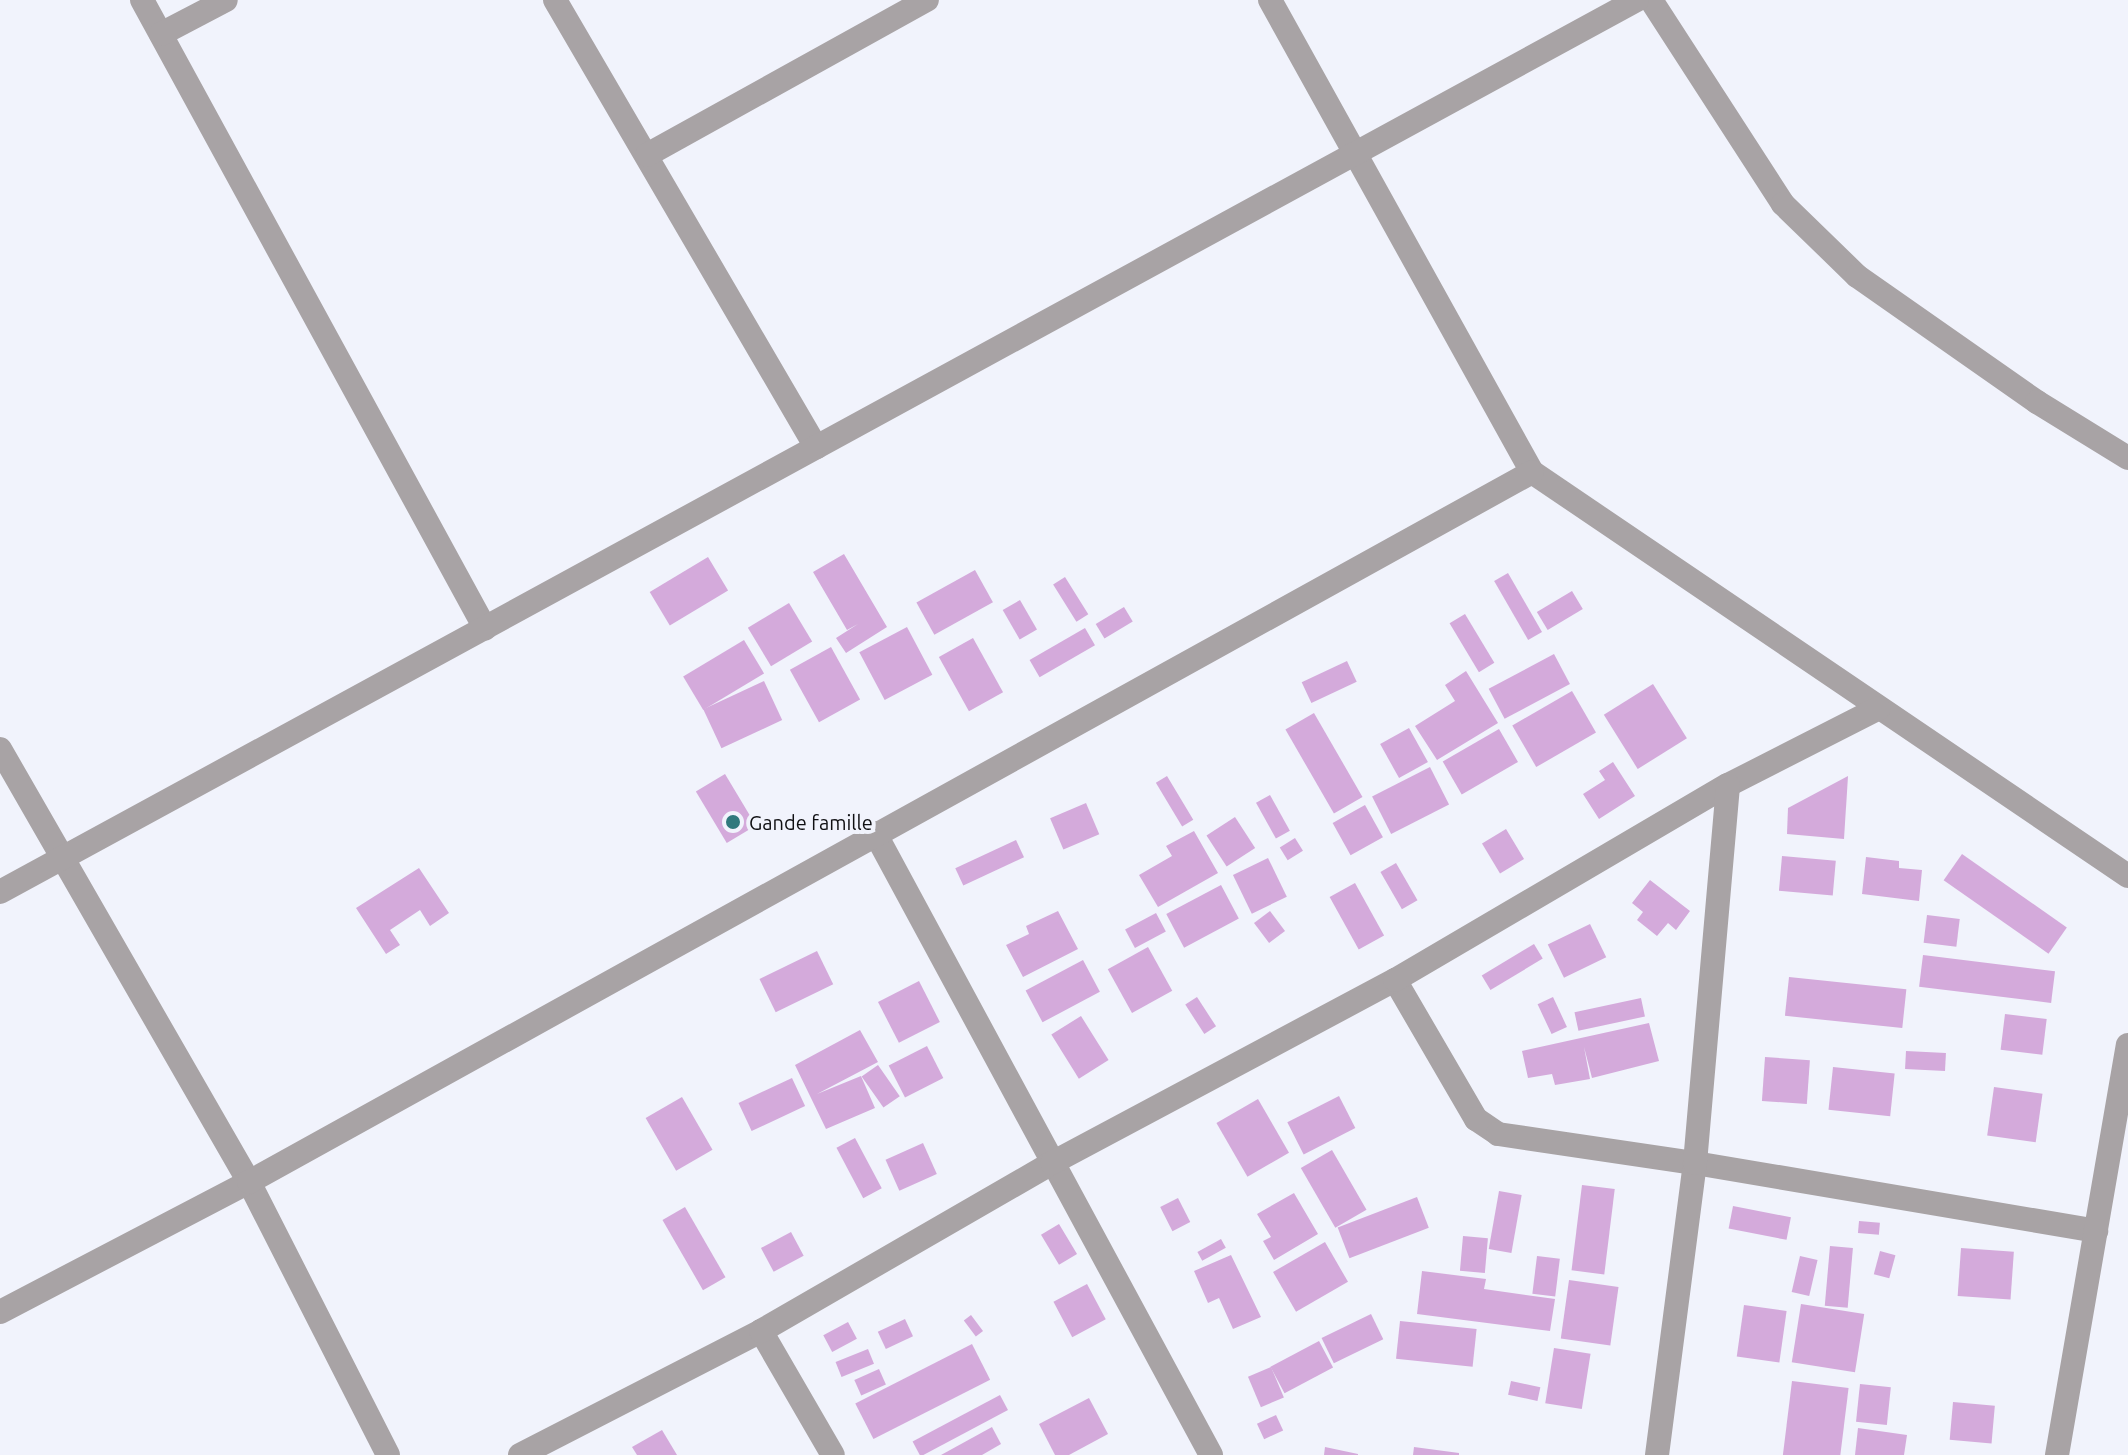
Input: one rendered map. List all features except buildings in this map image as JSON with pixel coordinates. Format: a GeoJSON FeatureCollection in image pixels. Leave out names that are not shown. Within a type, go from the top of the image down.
{"type":"FeatureCollection","features":[{"type":"Feature","properties":{"kind":"street"},"geometry":{"type":"LineString","coordinates":[[142,0],[485,628]]}},
{"type":"Feature","properties":{"kind":"street"},"geometry":{"type":"LineString","coordinates":[[161,34],[226,0]]}},
{"type":"Feature","properties":{"kind":"street"},"geometry":{"type":"LineString","coordinates":[[555,0],[816,447]]}},
{"type":"Feature","properties":{"kind":"street"},"geometry":{"type":"LineString","coordinates":[[647,155],[927,0]]}},
{"type":"Feature","properties":{"kind":"street"},"geometry":{"type":"LineString","coordinates":[[1270,0],[1532,472],[2128,876]]}},
{"type":"Feature","properties":{"kind":"street"},"geometry":{"type":"LineString","coordinates":[[0,892],[1637,0]]}},
{"type":"Feature","properties":{"kind":"street"},"geometry":{"type":"LineString","coordinates":[[1651,0],[1783,204],[1857,276],[2037,402],[2128,458]]}},
{"type":"Feature","properties":{"kind":"street"},"geometry":{"type":"LineString","coordinates":[[0,1312],[249,1182],[1532,472]]}},
{"type":"Feature","properties":{"kind":"street"},"geometry":{"type":"LineString","coordinates":[[520,1455],[761,1331],[1052,1163],[1395,980],[1728,785],[1879,708]]}},
{"type":"Feature","properties":{"kind":"street"},"geometry":{"type":"LineString","coordinates":[[0,749],[249,1182],[388,1455]]}},
{"type":"Feature","properties":{"kind":"street"},"geometry":{"type":"LineString","coordinates":[[1657,1455],[1695,1163],[1728,785]]}},
{"type":"Feature","properties":{"kind":"street"},"geometry":{"type":"LineString","coordinates":[[875,833],[1211,1455]]}},
{"type":"Feature","properties":{"kind":"street"},"geometry":{"type":"LineString","coordinates":[[1395,980],[1476,1119],[1498,1134],[1695,1163],[2096,1231]]}},
{"type":"Feature","properties":{"kind":"street"},"geometry":{"type":"LineString","coordinates":[[2057,1455],[2128,1045]]}},
{"type":"Feature","properties":{"kind":"street"},"geometry":{"type":"LineString","coordinates":[[761,1331],[833,1455]]}},
{"type":"Feature","properties":{"kind":"place","name":"Gande famille"},"geometry":{"type":"Point","coordinates":[733,822]}}]}
